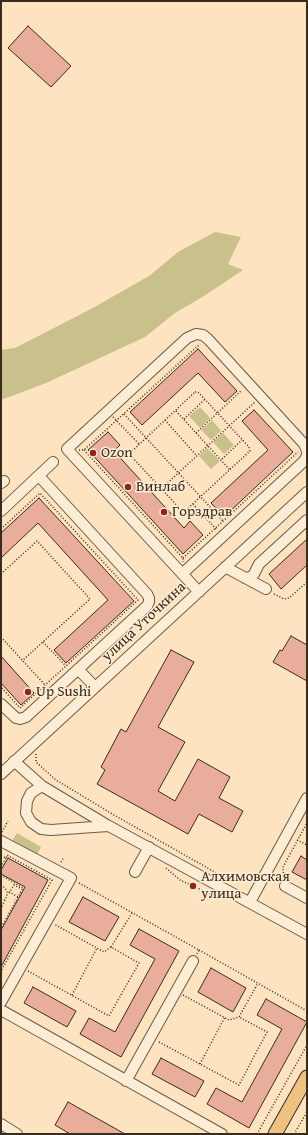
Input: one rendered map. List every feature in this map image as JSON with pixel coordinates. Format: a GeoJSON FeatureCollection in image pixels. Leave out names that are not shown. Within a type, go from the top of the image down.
{"type":"FeatureCollection","features":[{"type":"Feature","properties":{"kind":"main road"},"geometry":{"type":"LineString","coordinates":[[275,1134],[307,1077]]}},
{"type":"Feature","properties":{"kind":"street"},"geometry":{"type":"LineString","coordinates":[[182,574],[306,458],[304,444],[258,400],[249,384],[208,339],[203,335],[196,334],[187,338],[67,448],[182,574],[199,592]]}},
{"type":"Feature","properties":{"kind":"street"},"geometry":{"type":"LineString","coordinates":[[1,511],[53,462]]}},
{"type":"Feature","properties":{"kind":"street"},"geometry":{"type":"LineString","coordinates":[[1,704],[16,718],[23,719],[26,717],[147,606],[149,602],[147,594],[39,476]]}},
{"type":"Feature","properties":{"kind":"street","name":"улица Уточкина"},"geometry":{"type":"LineString","coordinates":[[1,774],[307,492]]}},
{"type":"Feature","properties":{"kind":"street"},"geometry":{"type":"LineString","coordinates":[[245,578],[251,577],[259,564],[307,520]]}},
{"type":"Feature","properties":{"kind":"street"},"geometry":{"type":"LineString","coordinates":[[225,567],[266,589]]}},
{"type":"Feature","properties":{"kind":"street"},"geometry":{"type":"LineString","coordinates":[[78,669],[95,687]]}},
{"type":"Feature","properties":{"kind":"street"},"geometry":{"type":"LineString","coordinates":[[14,761],[42,786],[108,826],[307,934]]}},
{"type":"Feature","properties":{"kind":"street"},"geometry":{"type":"LineString","coordinates":[[42,786],[31,793],[27,801],[26,813],[31,822],[41,829],[50,830],[108,826]]}},
{"type":"Feature","properties":{"kind":"street"},"geometry":{"type":"LineString","coordinates":[[250,902],[307,798]]}},
{"type":"Feature","properties":{"kind":"street"},"geometry":{"type":"LineString","coordinates":[[1,841],[70,878],[2,999]]}},
{"type":"Feature","properties":{"kind":"street"},"geometry":{"type":"LineString","coordinates":[[135,872],[149,847]]}},
{"type":"Feature","properties":{"kind":"street"},"geometry":{"type":"LineString","coordinates":[[285,886],[307,898]]}},
{"type":"Feature","properties":{"kind":"street"},"geometry":{"type":"LineString","coordinates":[[126,1080],[193,960]]}},
{"type":"Feature","properties":{"kind":"street"},"geometry":{"type":"LineString","coordinates":[[1,1010],[222,1134]]}},
{"type":"Feature","properties":{"kind":"street"},"geometry":{"type":"LineString","coordinates":[[1,1124],[17,1134]]}},
{"type":"Feature","properties":{"kind":"path"},"geometry":{"type":"LineString","coordinates":[[84,450],[200,344]]}},
{"type":"Feature","properties":{"kind":"path"},"geometry":{"type":"LineString","coordinates":[[196,432],[249,384]]}},
{"type":"Feature","properties":{"kind":"path"},"geometry":{"type":"LineString","coordinates":[[196,392],[205,399],[249,447],[250,452],[186,511],[182,512],[131,456],[131,452],[196,392]]}},
{"type":"Feature","properties":{"kind":"path"},"geometry":{"type":"LineString","coordinates":[[184,418],[205,399]]}},
{"type":"Feature","properties":{"kind":"path"},"geometry":{"type":"LineString","coordinates":[[250,399],[258,400]]}},
{"type":"Feature","properties":{"kind":"path"},"geometry":{"type":"LineString","coordinates":[[161,489],[258,400]]}},
{"type":"Feature","properties":{"kind":"path"},"geometry":{"type":"LineString","coordinates":[[176,410],[230,470]]}},
{"type":"Feature","properties":{"kind":"path"},"geometry":{"type":"LineString","coordinates":[[108,411],[138,444]]}},
{"type":"Feature","properties":{"kind":"path"},"geometry":{"type":"LineString","coordinates":[[124,414],[223,521]]}},
{"type":"Feature","properties":{"kind":"path"},"geometry":{"type":"LineString","coordinates":[[165,420],[197,456]]}},
{"type":"Feature","properties":{"kind":"path"},"geometry":{"type":"LineString","coordinates":[[221,459],[242,440]]}},
{"type":"Feature","properties":{"kind":"path"},"geometry":{"type":"LineString","coordinates":[[67,448],[84,450],[183,558]]}},
{"type":"Feature","properties":{"kind":"path"},"geometry":{"type":"LineString","coordinates":[[182,574],[183,558],[299,451],[306,453]]}},
{"type":"Feature","properties":{"kind":"path"},"geometry":{"type":"LineString","coordinates":[[1,529],[40,493],[138,600],[20,708],[1,687]]}},
{"type":"Feature","properties":{"kind":"path"},"geometry":{"type":"LineString","coordinates":[[193,504],[215,528]]}},
{"type":"Feature","properties":{"kind":"path"},"geometry":{"type":"LineString","coordinates":[[1,574],[37,541],[90,598],[22,661]]}},
{"type":"Feature","properties":{"kind":"path"},"geometry":{"type":"LineString","coordinates":[[282,598],[287,599],[291,597],[307,582]]}},
{"type":"Feature","properties":{"kind":"path"},"geometry":{"type":"LineString","coordinates":[[1,637],[52,693]]}},
{"type":"Feature","properties":{"kind":"path"},"geometry":{"type":"LineString","coordinates":[[43,642],[66,666]]}},
{"type":"Feature","properties":{"kind":"path"},"geometry":{"type":"LineString","coordinates":[[36,762],[56,780],[231,882]]}},
{"type":"Feature","properties":{"kind":"path"},"geometry":{"type":"LineString","coordinates":[[1,834],[8,821]]}},
{"type":"Feature","properties":{"kind":"path"},"geometry":{"type":"LineString","coordinates":[[285,886],[287,880],[283,872],[283,868],[307,823]]}},
{"type":"Feature","properties":{"kind":"path"},"geometry":{"type":"LineString","coordinates":[[292,837],[307,845]]}},
{"type":"Feature","properties":{"kind":"path"},"geometry":{"type":"LineString","coordinates":[[1,867],[7,855],[52,880],[1,972]]}},
{"type":"Feature","properties":{"kind":"path"},"geometry":{"type":"LineString","coordinates":[[1,856],[6,858]]}},
{"type":"Feature","properties":{"kind":"path"},"geometry":{"type":"LineString","coordinates":[[1,875],[23,888],[22,889]]}},
{"type":"Feature","properties":{"kind":"path"},"geometry":{"type":"LineString","coordinates":[[70,878],[307,1011]]}},
{"type":"Feature","properties":{"kind":"path"},"geometry":{"type":"LineString","coordinates":[[1,885],[8,892],[18,897]]}},
{"type":"Feature","properties":{"kind":"path"},"geometry":{"type":"LineString","coordinates":[[1,908],[8,892],[14,885],[22,889]]}},
{"type":"Feature","properties":{"kind":"path"},"geometry":{"type":"LineString","coordinates":[[1,928],[22,889]]}},
{"type":"Feature","properties":{"kind":"path"},"geometry":{"type":"LineString","coordinates":[[1,901],[5,900]]}},
{"type":"Feature","properties":{"kind":"path"},"geometry":{"type":"LineString","coordinates":[[47,920],[104,952],[112,947],[132,913]]}},
{"type":"Feature","properties":{"kind":"path"},"geometry":{"type":"LineString","coordinates":[[21,967],[109,1016],[139,963],[112,947]]}},
{"type":"Feature","properties":{"kind":"path"},"geometry":{"type":"LineString","coordinates":[[72,995],[97,948]]}},
{"type":"Feature","properties":{"kind":"path"},"geometry":{"type":"LineString","coordinates":[[193,960],[199,950]]}},
{"type":"Feature","properties":{"kind":"path"},"geometry":{"type":"LineString","coordinates":[[176,991],[229,1020],[239,1017],[258,983]]}},
{"type":"Feature","properties":{"kind":"path"},"geometry":{"type":"LineString","coordinates":[[200,1064],[225,1017]]}},
{"type":"Feature","properties":{"kind":"path"},"geometry":{"type":"LineString","coordinates":[[150,1038],[238,1085],[267,1032],[239,1017]]}},
{"type":"Feature","properties":{"kind":"path"},"geometry":{"type":"LineString","coordinates":[[257,1134],[307,1045]]}},
{"type":"Feature","properties":{"kind":"path"},"geometry":{"type":"LineString","coordinates":[[294,1134],[307,1112]]}},
{"type":"Feature","properties":{"kind":"shaded area"},"geometry":{"type":"Polygon","coordinates":[[[215,232],[241,237],[228,264],[243,270],[175,313],[145,337],[46,383],[1,400],[1,350],[15,348],[91,309],[149,276],[178,252],[215,232]]]}},
{"type":"Feature","properties":{"kind":"shaded area"},"geometry":{"type":"Polygon","coordinates":[[[200,407],[210,418],[200,428],[189,416],[200,407]]]}},
{"type":"Feature","properties":{"kind":"shaded area"},"geometry":{"type":"Polygon","coordinates":[[[212,420],[221,431],[211,440],[201,430],[212,420]]]}},
{"type":"Feature","properties":{"kind":"shaded area"},"geometry":{"type":"Polygon","coordinates":[[[223,433],[234,445],[224,454],[213,442],[223,433]]]}},
{"type":"Feature","properties":{"kind":"shaded area"},"geometry":{"type":"Polygon","coordinates":[[[207,448],[220,461],[211,469],[199,456],[207,448]]]}},
{"type":"Feature","properties":{"kind":"shaded area"},"geometry":{"type":"Polygon","coordinates":[[[17,833],[41,847],[37,855],[12,841],[17,833]]]}},
{"type":"Feature","properties":{"kind":"building"},"geometry":{"type":"Polygon","coordinates":[[[28,26],[71,66],[51,87],[8,48],[28,26]]]}},
{"type":"Feature","properties":{"kind":"building"},"geometry":{"type":"Polygon","coordinates":[[[198,349],[237,391],[225,402],[198,373],[142,425],[130,412],[198,349]]]}},
{"type":"Feature","properties":{"kind":"building"},"geometry":{"type":"Polygon","coordinates":[[[254,410],[293,452],[224,517],[211,503],[268,450],[242,421],[254,410]]]}},
{"type":"Feature","properties":{"kind":"building"},"geometry":{"type":"Polygon","coordinates":[[[108,432],[120,445],[114,451],[184,528],[190,521],[203,535],[183,554],[88,450],[108,432]]]}},
{"type":"Feature","properties":{"kind":"building"},"geometry":{"type":"Polygon","coordinates":[[[39,498],[134,601],[66,663],[54,650],[108,600],[38,523],[1,558],[1,533],[39,498]]]}},
{"type":"Feature","properties":{"kind":"building"},"geometry":{"type":"Polygon","coordinates":[[[307,539],[307,565],[281,589],[269,574],[307,539]]]}},
{"type":"Feature","properties":{"kind":"building"},"geometry":{"type":"Polygon","coordinates":[[[291,636],[307,645],[307,681],[273,662],[291,636]]]}},
{"type":"Feature","properties":{"kind":"building"},"geometry":{"type":"Polygon","coordinates":[[[171,650],[194,662],[158,727],[185,742],[158,791],[175,801],[198,759],[230,777],[219,798],[243,811],[232,832],[199,814],[188,834],[97,784],[105,770],[101,767],[121,729],[126,732],[171,650]]]}},
{"type":"Feature","properties":{"kind":"building"},"geometry":{"type":"Polygon","coordinates":[[[1,656],[34,693],[21,705],[1,683],[1,656]]]}},
{"type":"Feature","properties":{"kind":"building"},"geometry":{"type":"Polygon","coordinates":[[[301,856],[307,860],[307,880],[292,872],[301,856]]]}},
{"type":"Feature","properties":{"kind":"building"},"geometry":{"type":"Polygon","coordinates":[[[8,858],[48,880],[1,967],[1,930],[25,887],[1,874],[1,870],[8,858]]]}},
{"type":"Feature","properties":{"kind":"building"},"geometry":{"type":"Polygon","coordinates":[[[83,897],[119,917],[105,941],[69,922],[83,897]]]}},
{"type":"Feature","properties":{"kind":"building"},"geometry":{"type":"Polygon","coordinates":[[[139,929],[179,951],[121,1057],[80,1034],[89,1018],[115,1032],[155,959],[130,945],[139,929]]]}},
{"type":"Feature","properties":{"kind":"building"},"geometry":{"type":"Polygon","coordinates":[[[211,968],[246,988],[233,1012],[198,992],[211,968]]]}},
{"type":"Feature","properties":{"kind":"building"},"geometry":{"type":"Polygon","coordinates":[[[33,987],[76,1011],[67,1027],[24,1003],[33,987]]]}},
{"type":"Feature","properties":{"kind":"building"},"geometry":{"type":"Polygon","coordinates":[[[266,999],[307,1022],[249,1128],[207,1104],[216,1088],[242,1102],[282,1029],[257,1015],[266,999]]]}},
{"type":"Feature","properties":{"kind":"building"},"geometry":{"type":"Polygon","coordinates":[[[161,1058],[204,1081],[195,1097],[152,1074],[161,1058]]]}},
{"type":"Feature","properties":{"kind":"building"},"geometry":{"type":"Polygon","coordinates":[[[68,1102],[125,1134],[70,1134],[55,1125],[68,1102]]]}},
{"type":"Feature","properties":{"kind":"place","name":"Ozon"},"geometry":{"type":"Point","coordinates":[93,453]}},
{"type":"Feature","properties":{"kind":"place","name":"Винлаб"},"geometry":{"type":"Point","coordinates":[128,487]}},
{"type":"Feature","properties":{"kind":"place","name":"Горздрав"},"geometry":{"type":"Point","coordinates":[164,512]}},
{"type":"Feature","properties":{"kind":"place","name":"Up Sushi"},"geometry":{"type":"Point","coordinates":[28,692]}},
{"type":"Feature","properties":{"kind":"place","name":"Алхимовская улица"},"geometry":{"type":"Point","coordinates":[193,886]}}]}
